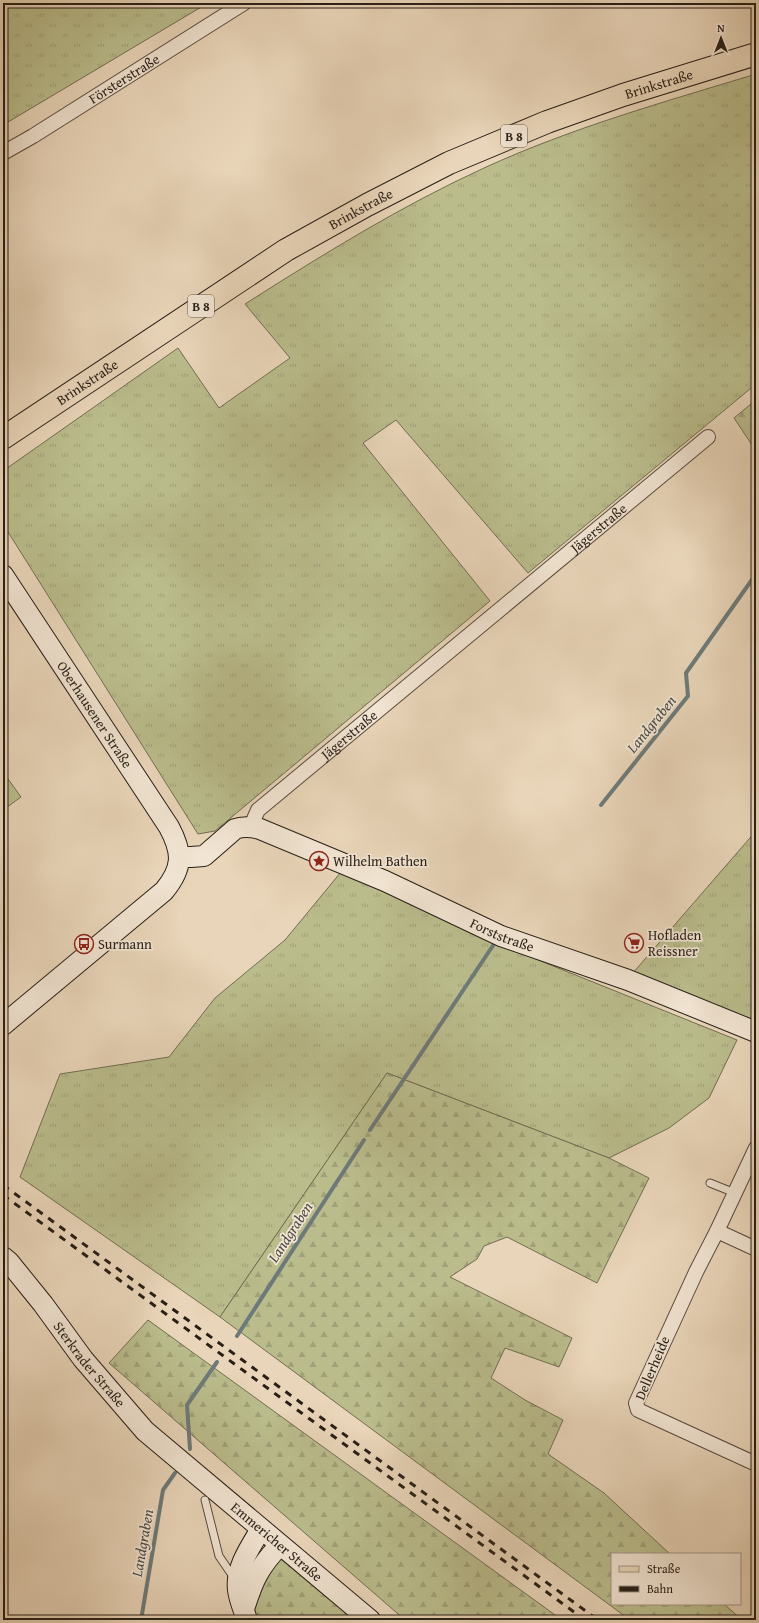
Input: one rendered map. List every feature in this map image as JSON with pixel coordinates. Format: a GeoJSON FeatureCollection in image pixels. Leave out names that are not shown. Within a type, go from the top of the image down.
{"type":"FeatureCollection","features":[{"type":"Feature","properties":{"kind":"main road","name":"Brinkstraße"},"geometry":{"type":"LineString","coordinates":[[3,438],[286,250],[367,205],[449,163],[547,122],[623,95],[756,54]]}},
{"type":"Feature","properties":{"kind":"main road","name":"Oberhausener Straße"},"geometry":{"type":"LineString","coordinates":[[3,575],[169,827],[176,839],[180,857]]}},
{"type":"Feature","properties":{"kind":"main road"},"geometry":{"type":"LineString","coordinates":[[3,1025],[164,891],[172,881],[180,857],[204,856],[234,829],[240,827],[252,827]]}},
{"type":"Feature","properties":{"kind":"main road","name":"Forststraße"},"geometry":{"type":"LineString","coordinates":[[252,827],[385,881],[501,936],[628,980],[756,1032]]}},
{"type":"Feature","properties":{"kind":"main road","name":"Sterkrader Straße"},"geometry":{"type":"LineString","coordinates":[[3,1257],[9,1262],[43,1304],[83,1359],[146,1431],[185,1464]]}},
{"type":"Feature","properties":{"kind":"main road","name":"Emmericher Straße"},"geometry":{"type":"LineString","coordinates":[[185,1464],[370,1620]]}},
{"type":"Feature","properties":{"kind":"main road"},"geometry":{"type":"LineString","coordinates":[[245,1614],[239,1596],[237,1583],[247,1553],[261,1529]]}},
{"type":"Feature","properties":{"kind":"main road"},"geometry":{"type":"LineString","coordinates":[[245,1614],[250,1588],[258,1572],[280,1545]]}},
{"type":"Feature","properties":{"kind":"street","name":"Försterstraße"},"geometry":{"type":"LineString","coordinates":[[3,153],[33,136],[244,3]]}},
{"type":"Feature","properties":{"kind":"street","name":"Jägerstraße"},"geometry":{"type":"LineString","coordinates":[[252,827],[258,810],[708,437]]}},
{"type":"Feature","properties":{"kind":"street","name":"Dellerheide"},"geometry":{"type":"LineString","coordinates":[[756,1148],[675,1315],[637,1399],[638,1410],[756,1464]]}},
{"type":"Feature","properties":{"kind":"street"},"geometry":{"type":"LineString","coordinates":[[717,1231],[756,1249]]}},
{"type":"Feature","properties":{"kind":"lane"},"geometry":{"type":"LineString","coordinates":[[710,1183],[735,1193]]}},
{"type":"Feature","properties":{"kind":"lane"},"geometry":{"type":"LineString","coordinates":[[204,1500],[220,1556],[237,1583]]}},
{"type":"Feature","properties":{"kind":"green space"},"geometry":{"type":"Polygon","coordinates":[[[3,3],[208,3],[3,125],[3,3]]]}},
{"type":"Feature","properties":{"kind":"green space"},"geometry":{"type":"Polygon","coordinates":[[[756,74],[756,384],[528,573],[396,420],[363,443],[490,601],[215,831],[198,834],[3,524],[3,471],[178,348],[219,408],[290,358],[245,304],[333,249],[422,198],[484,168],[550,140],[618,116],[756,74]]]}},
{"type":"Feature","properties":{"kind":"green space"},"geometry":{"type":"Polygon","coordinates":[[[756,400],[756,451],[734,418],[756,400]]]}},
{"type":"Feature","properties":{"kind":"green space"},"geometry":{"type":"Polygon","coordinates":[[[3,772],[21,797],[3,810],[3,772]]]}},
{"type":"Feature","properties":{"kind":"green space"},"geometry":{"type":"Polygon","coordinates":[[[756,831],[756,1024],[632,974],[756,831]]]}},
{"type":"Feature","properties":{"kind":"green space"},"geometry":{"type":"Polygon","coordinates":[[[341,872],[500,940],[501,945],[737,1040],[709,1098],[669,1128],[609,1158],[387,1073],[220,1317],[20,1177],[60,1074],[169,1057],[215,998],[285,940],[341,872]]]}},
{"type":"Feature","properties":{"kind":"green space"},"geometry":{"type":"Polygon","coordinates":[[[387,1073],[609,1158],[649,1178],[597,1283],[507,1237],[484,1246],[477,1259],[450,1277],[572,1338],[559,1367],[505,1348],[491,1378],[525,1400],[563,1420],[548,1454],[604,1493],[669,1553],[611,1553],[611,1605],[725,1605],[742,1620],[630,1620],[220,1317],[387,1073]]]}},
{"type":"Feature","properties":{"kind":"green space"},"geometry":{"type":"Polygon","coordinates":[[[148,1320],[562,1620],[405,1620],[109,1363],[148,1320]]]}},
{"type":"Feature","properties":{"kind":"green space"},"geometry":{"type":"Polygon","coordinates":[[[280,1558],[355,1620],[255,1620],[255,1603],[260,1587],[280,1558]]]}},
{"type":"Feature","properties":{"kind":"waterway","name":"Landgraben"},"geometry":{"type":"LineString","coordinates":[[601,805],[688,696],[686,673],[756,574]]}},
{"type":"Feature","properties":{"kind":"waterway","name":"Landgraben"},"geometry":{"type":"LineString","coordinates":[[370,1130],[494,944]]}},
{"type":"Feature","properties":{"kind":"waterway","name":"Landgraben"},"geometry":{"type":"LineString","coordinates":[[237,1336],[364,1140]]}},
{"type":"Feature","properties":{"kind":"waterway","name":"Landgraben"},"geometry":{"type":"LineString","coordinates":[[190,1449],[187,1405],[217,1362]]}},
{"type":"Feature","properties":{"kind":"waterway","name":"Landgraben"},"geometry":{"type":"LineString","coordinates":[[141,1620],[163,1490],[175,1473]]}},
{"type":"Feature","properties":{"kind":"railway"},"geometry":{"type":"LineString","coordinates":[[3,1185],[598,1620]]}},
{"type":"Feature","properties":{"kind":"railway"},"geometry":{"type":"LineString","coordinates":[[3,1195],[585,1620]]}},
{"type":"Feature","properties":{"kind":"place","name":"Wilhelm Bathen"},"geometry":{"type":"Point","coordinates":[319,861]}},
{"type":"Feature","properties":{"kind":"place","name":"Hofladen Reissner"},"geometry":{"type":"Point","coordinates":[634,943]}},
{"type":"Feature","properties":{"kind":"place","name":"Surmann"},"geometry":{"type":"Point","coordinates":[84,944]}}]}
